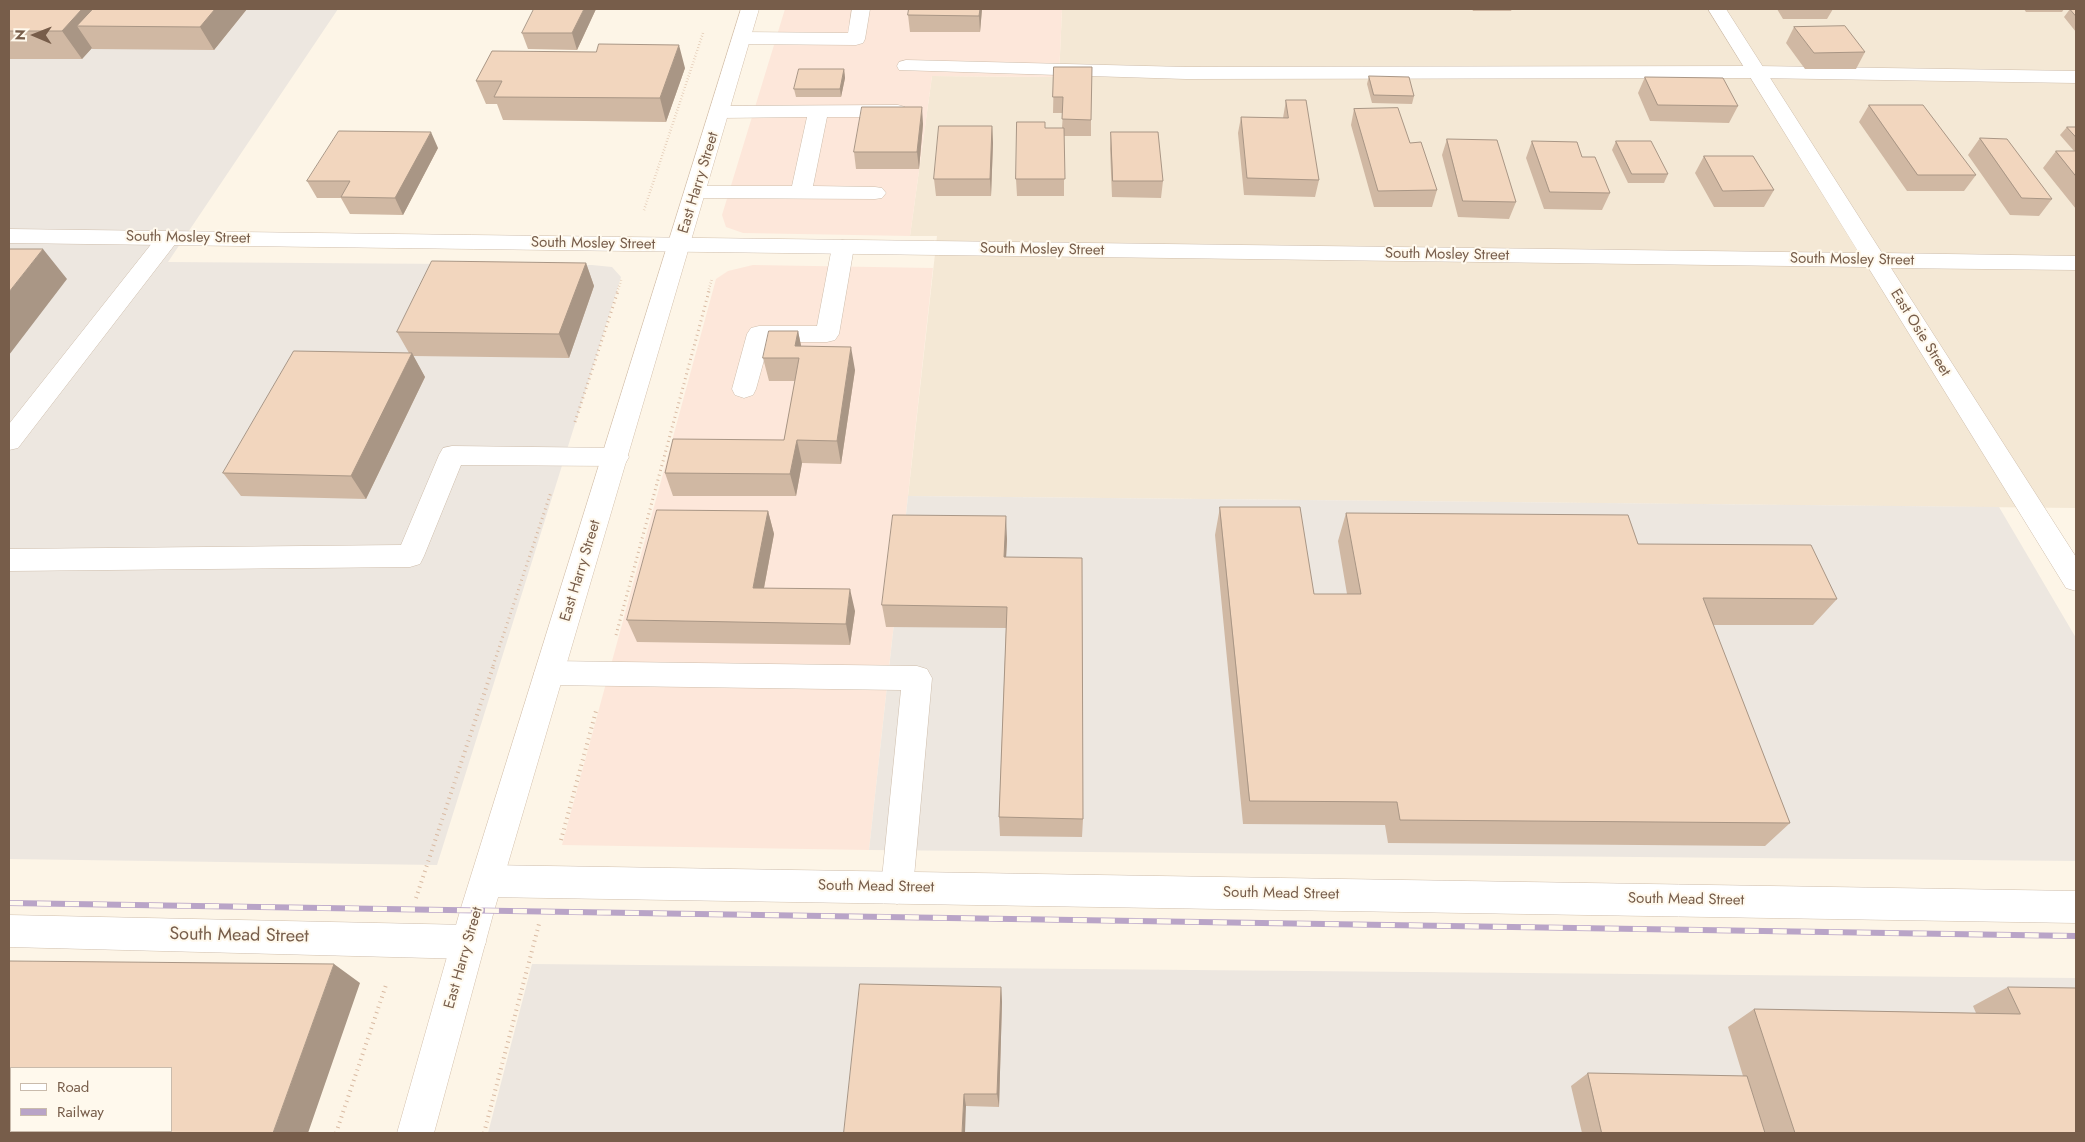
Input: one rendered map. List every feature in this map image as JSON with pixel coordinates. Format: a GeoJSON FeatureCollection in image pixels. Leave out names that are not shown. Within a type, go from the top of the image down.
{"type":"FeatureCollection","features":[{"type":"Feature","properties":{"kind":"street","name":"East Harry Street"},"geometry":{"type":"LineString","coordinates":[[415,1133],[486,881],[616,457],[750,9]]}},
{"type":"Feature","properties":{"kind":"street"},"geometry":{"type":"LineString","coordinates":[[742,38],[856,39],[861,9]]}},
{"type":"Feature","properties":{"kind":"street","name":"East Osie Street"},"geometry":{"type":"LineString","coordinates":[[1717,9],[2076,580]]}},
{"type":"Feature","properties":{"kind":"street"},"geometry":{"type":"LineString","coordinates":[[906,66],[1186,73],[1756,72],[2076,77]]}},
{"type":"Feature","properties":{"kind":"street"},"geometry":{"type":"LineString","coordinates":[[720,112],[907,111]]}},
{"type":"Feature","properties":{"kind":"street"},"geometry":{"type":"LineString","coordinates":[[801,193],[818,112]]}},
{"type":"Feature","properties":{"kind":"street"},"geometry":{"type":"LineString","coordinates":[[696,192],[875,193]]}},
{"type":"Feature","properties":{"kind":"street","name":"South Mosley Street"},"geometry":{"type":"LineString","coordinates":[[9,236],[2076,262]]}},
{"type":"Feature","properties":{"kind":"street"},"geometry":{"type":"LineString","coordinates":[[9,441],[168,238]]}},
{"type":"Feature","properties":{"kind":"street"},"geometry":{"type":"LineString","coordinates":[[744,389],[759,334],[827,334],[843,247]]}},
{"type":"Feature","properties":{"kind":"street"},"geometry":{"type":"LineString","coordinates":[[9,560],[410,556],[452,455],[616,457]]}},
{"type":"Feature","properties":{"kind":"street"},"geometry":{"type":"LineString","coordinates":[[549,673],[917,678],[897,888]]}},
{"type":"Feature","properties":{"kind":"street","name":"South Mead Street"},"geometry":{"type":"LineString","coordinates":[[486,881],[2076,907]]}},
{"type":"Feature","properties":{"kind":"street","name":"South Mead Street"},"geometry":{"type":"LineString","coordinates":[[9,931],[469,942]]}},
{"type":"Feature","properties":{"kind":"path"},"geometry":{"type":"LineString","coordinates":[[336,1133],[402,940],[705,27]]}},
{"type":"Feature","properties":{"kind":"path"},"geometry":{"type":"LineString","coordinates":[[484,1133],[720,245]]}},
{"type":"Feature","properties":{"kind":"shaded area"},"geometry":{"type":"Polygon","coordinates":[[[9,9],[338,9],[168,262],[592,265],[612,267],[621,277],[437,865],[9,859],[9,9]]]}},
{"type":"Feature","properties":{"kind":"shaded area"},"geometry":{"type":"Polygon","coordinates":[[[785,9],[1062,9],[1059,77],[932,76],[910,236],[743,233],[726,227],[722,215],[785,9]]]}},
{"type":"Feature","properties":{"kind":"shaded area"},"geometry":{"type":"Polygon","coordinates":[[[1062,9],[2076,9],[2076,508],[908,496],[937,236],[910,236],[932,76],[1059,77],[1062,9]]]}},
{"type":"Feature","properties":{"kind":"shaded area"},"geometry":{"type":"Polygon","coordinates":[[[753,265],[933,268],[869,850],[562,845],[716,279],[728,271],[753,265]]]}},
{"type":"Feature","properties":{"kind":"shaded area"},"geometry":{"type":"Polygon","coordinates":[[[908,496],[1999,507],[2076,638],[2076,861],[869,850],[908,496]]]}},
{"type":"Feature","properties":{"kind":"shaded area"},"geometry":{"type":"Polygon","coordinates":[[[532,964],[2076,978],[2076,1133],[488,1133],[532,964]]]}},
{"type":"Feature","properties":{"kind":"building"},"geometry":{"type":"Polygon","coordinates":[[[9,9],[82,9],[62,31],[9,31],[9,9]]]}},
{"type":"Feature","properties":{"kind":"building"},"geometry":{"type":"Polygon","coordinates":[[[93,9],[215,9],[200,27],[77,26],[93,9]]]}},
{"type":"Feature","properties":{"kind":"building"},"geometry":{"type":"Polygon","coordinates":[[[534,9],[584,9],[572,33],[522,33],[534,9]]]}},
{"type":"Feature","properties":{"kind":"building"},"geometry":{"type":"Polygon","coordinates":[[[909,9],[980,9],[979,16],[908,15],[909,9]]]}},
{"type":"Feature","properties":{"kind":"building"},"geometry":{"type":"Polygon","coordinates":[[[2070,9],[2076,9],[2076,16],[2070,9]]]}},
{"type":"Feature","properties":{"kind":"building"},"geometry":{"type":"Polygon","coordinates":[[[1845,26],[1865,52],[1814,53],[1794,27],[1845,26]]]}},
{"type":"Feature","properties":{"kind":"building"},"geometry":{"type":"Polygon","coordinates":[[[599,44],[679,45],[660,98],[494,97],[502,81],[476,81],[492,51],[596,52],[599,44]]]}},
{"type":"Feature","properties":{"kind":"building"},"geometry":{"type":"Polygon","coordinates":[[[1054,67],[1092,67],[1091,120],[1062,119],[1063,97],[1053,97],[1054,67]]]}},
{"type":"Feature","properties":{"kind":"building"},"geometry":{"type":"Polygon","coordinates":[[[799,69],[844,69],[840,89],[794,89],[799,69]]]}},
{"type":"Feature","properties":{"kind":"building"},"geometry":{"type":"Polygon","coordinates":[[[1369,76],[1409,77],[1414,96],[1374,95],[1369,76]]]}},
{"type":"Feature","properties":{"kind":"building"},"geometry":{"type":"Polygon","coordinates":[[[1645,77],[1723,78],[1738,106],[1658,105],[1645,77]]]}},
{"type":"Feature","properties":{"kind":"building"},"geometry":{"type":"Polygon","coordinates":[[[1286,100],[1306,100],[1319,180],[1247,178],[1241,117],[1288,118],[1286,100]]]}},
{"type":"Feature","properties":{"kind":"building"},"geometry":{"type":"Polygon","coordinates":[[[1869,105],[1923,105],[1976,175],[1918,175],[1869,105]]]}},
{"type":"Feature","properties":{"kind":"building"},"geometry":{"type":"Polygon","coordinates":[[[862,107],[922,107],[917,152],[854,152],[862,107]]]}},
{"type":"Feature","properties":{"kind":"building"},"geometry":{"type":"Polygon","coordinates":[[[1398,108],[1410,143],[1421,142],[1437,190],[1378,191],[1354,109],[1398,108]]]}},
{"type":"Feature","properties":{"kind":"building"},"geometry":{"type":"Polygon","coordinates":[[[1017,122],[1045,122],[1045,128],[1064,128],[1065,179],[1016,179],[1017,122]]]}},
{"type":"Feature","properties":{"kind":"building"},"geometry":{"type":"Polygon","coordinates":[[[939,126],[992,126],[990,179],[934,179],[939,126]]]}},
{"type":"Feature","properties":{"kind":"building"},"geometry":{"type":"Polygon","coordinates":[[[2067,127],[2076,127],[2076,137],[2067,127]]]}},
{"type":"Feature","properties":{"kind":"building"},"geometry":{"type":"Polygon","coordinates":[[[339,131],[431,132],[395,198],[341,197],[350,181],[307,181],[339,131]]]}},
{"type":"Feature","properties":{"kind":"building"},"geometry":{"type":"Polygon","coordinates":[[[1111,132],[1158,132],[1163,181],[1113,181],[1111,132]]]}},
{"type":"Feature","properties":{"kind":"building"},"geometry":{"type":"Polygon","coordinates":[[[1980,138],[2007,139],[2052,199],[2022,198],[1980,138]]]}},
{"type":"Feature","properties":{"kind":"building"},"geometry":{"type":"Polygon","coordinates":[[[1447,139],[1497,140],[1516,202],[1463,201],[1447,139]]]}},
{"type":"Feature","properties":{"kind":"building"},"geometry":{"type":"Polygon","coordinates":[[[1532,141],[1577,142],[1582,157],[1595,157],[1610,193],[1550,192],[1532,141]]]}},
{"type":"Feature","properties":{"kind":"building"},"geometry":{"type":"Polygon","coordinates":[[[1616,141],[1651,141],[1668,174],[1632,174],[1616,141]]]}},
{"type":"Feature","properties":{"kind":"building"},"geometry":{"type":"Polygon","coordinates":[[[2056,151],[2076,151],[2076,176],[2056,151]]]}},
{"type":"Feature","properties":{"kind":"building"},"geometry":{"type":"Polygon","coordinates":[[[1704,156],[1753,156],[1774,190],[1723,191],[1704,156]]]}},
{"type":"Feature","properties":{"kind":"building"},"geometry":{"type":"Polygon","coordinates":[[[9,249],[43,249],[9,292],[9,249]]]}},
{"type":"Feature","properties":{"kind":"building"},"geometry":{"type":"Polygon","coordinates":[[[432,261],[586,263],[559,334],[397,332],[432,261]]]}},
{"type":"Feature","properties":{"kind":"building"},"geometry":{"type":"Polygon","coordinates":[[[769,331],[798,331],[795,346],[851,347],[837,441],[797,440],[790,474],[665,473],[673,439],[784,440],[799,358],[763,358],[769,331]]]}},
{"type":"Feature","properties":{"kind":"building"},"geometry":{"type":"Polygon","coordinates":[[[294,351],[412,353],[351,476],[223,473],[294,351]]]}},
{"type":"Feature","properties":{"kind":"building"},"geometry":{"type":"Polygon","coordinates":[[[1220,507],[1300,507],[1314,594],[1361,594],[1346,513],[1628,515],[1638,544],[1811,545],[1837,599],[1703,598],[1790,823],[1400,820],[1397,802],[1250,801],[1220,507]]]}},
{"type":"Feature","properties":{"kind":"building"},"geometry":{"type":"Polygon","coordinates":[[[657,510],[768,511],[753,588],[850,589],[846,624],[627,620],[657,510]]]}},
{"type":"Feature","properties":{"kind":"building"},"geometry":{"type":"Polygon","coordinates":[[[893,515],[1006,516],[1004,557],[1082,558],[1083,819],[999,817],[1007,607],[882,605],[893,515]]]}},
{"type":"Feature","properties":{"kind":"building"},"geometry":{"type":"Polygon","coordinates":[[[9,961],[334,964],[273,1133],[9,1133],[9,961]]]}},
{"type":"Feature","properties":{"kind":"building"},"geometry":{"type":"Polygon","coordinates":[[[860,984],[1001,987],[997,1094],[964,1094],[962,1133],[844,1133],[860,984]]]}},
{"type":"Feature","properties":{"kind":"building"},"geometry":{"type":"Polygon","coordinates":[[[2008,987],[2076,988],[2076,1133],[1795,1133],[1754,1009],[2020,1014],[2008,987]]]}},
{"type":"Feature","properties":{"kind":"building"},"geometry":{"type":"Polygon","coordinates":[[[1588,1073],[1747,1076],[1765,1133],[1602,1133],[1588,1073]]]}},
{"type":"Feature","properties":{"kind":"railway"},"geometry":{"type":"LineString","coordinates":[[9,903],[2076,936]]}}]}
